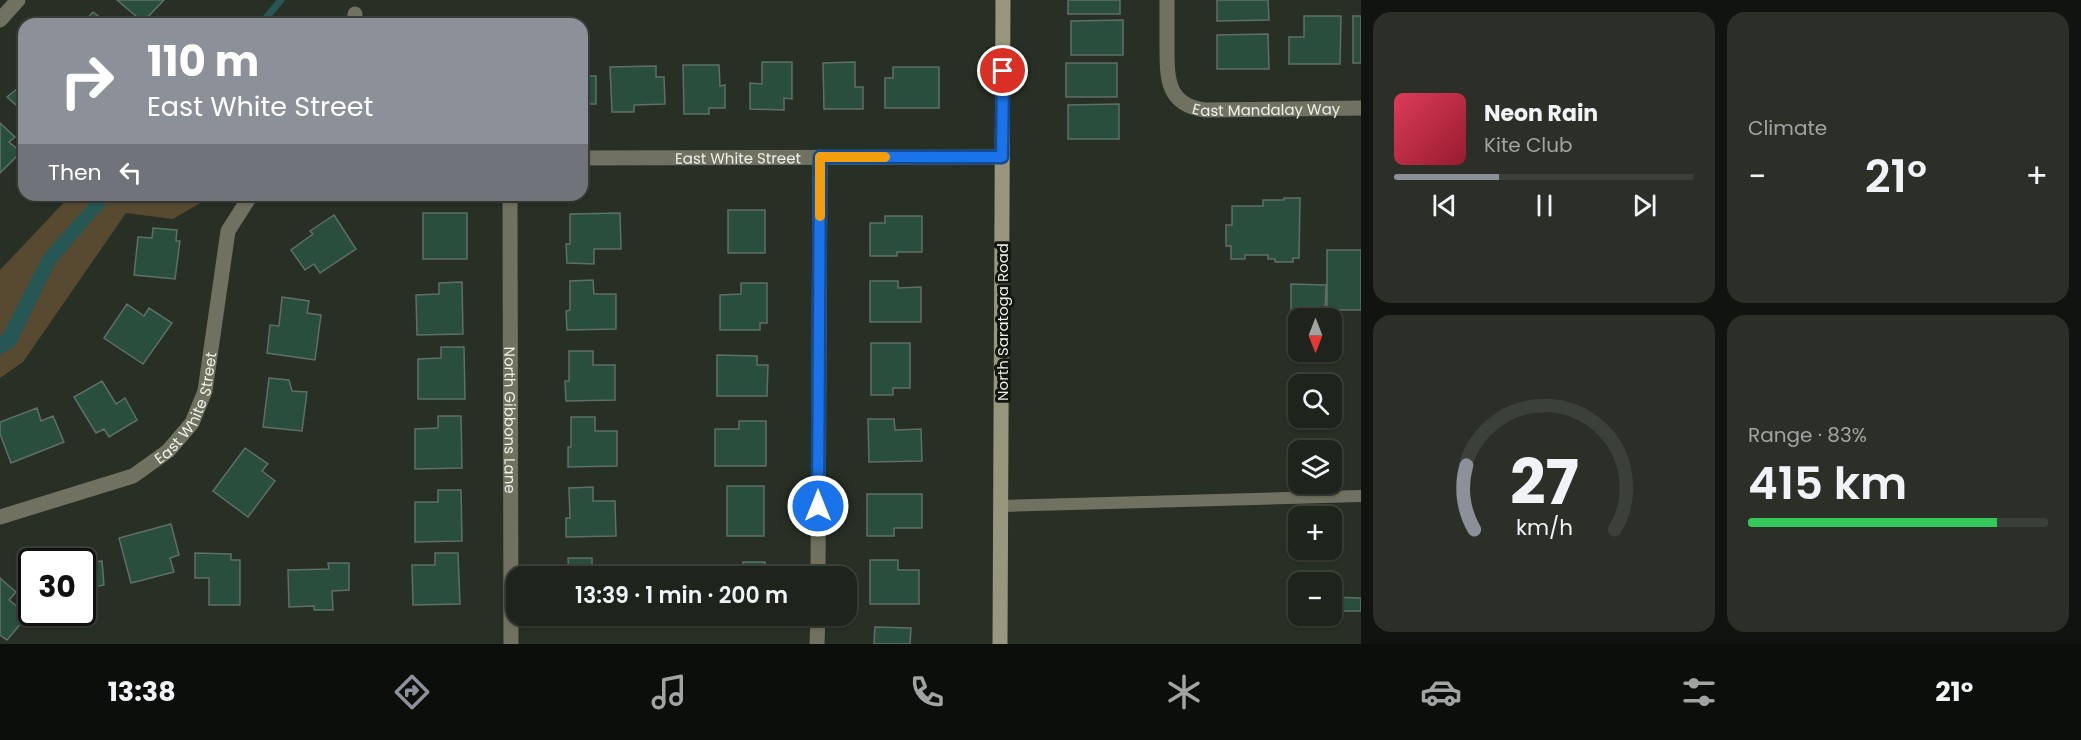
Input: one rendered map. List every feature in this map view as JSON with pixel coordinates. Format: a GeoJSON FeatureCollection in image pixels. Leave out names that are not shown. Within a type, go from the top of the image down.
{"type":"FeatureCollection","features":[{"type":"Feature","properties":{"kind":"main road","name":"North Saratoga Road"},"geometry":{"type":"LineString","coordinates":[[1000,644],[1003,0]]}},
{"type":"Feature","properties":{"kind":"street"},"geometry":{"type":"LineString","coordinates":[[0,20],[18,0]]}},
{"type":"Feature","properties":{"kind":"street","name":"East Mandalay Way"},"geometry":{"type":"LineString","coordinates":[[1167,0],[1167,79],[1177,97],[1195,108],[1205,110],[1361,108]]}},
{"type":"Feature","properties":{"kind":"street"},"geometry":{"type":"LineString","coordinates":[[818,566],[820,157]]}},
{"type":"Feature","properties":{"kind":"street","name":"East White Street"},"geometry":{"type":"LineString","coordinates":[[588,158],[1002,157]]}},
{"type":"Feature","properties":{"kind":"street","name":"East White Street"},"geometry":{"type":"LineString","coordinates":[[0,517],[133,476],[168,451],[192,423],[205,391],[228,231],[247,201]]}},
{"type":"Feature","properties":{"kind":"street","name":"North Gibbons Lane"},"geometry":{"type":"LineString","coordinates":[[510,201],[511,644]]}},
{"type":"Feature","properties":{"kind":"street"},"geometry":{"type":"LineString","coordinates":[[818,626],[818,644]]}},
{"type":"Feature","properties":{"kind":"lane"},"geometry":{"type":"LineString","coordinates":[[1001,506],[1361,496]]}},
{"type":"Feature","properties":{"kind":"shaded area"},"geometry":{"type":"Polygon","coordinates":[[[65,201],[204,201],[173,219],[126,213],[23,362],[0,378],[0,270],[65,201]]]}},
{"type":"Feature","properties":{"kind":"water"},"geometry":{"type":"Polygon","coordinates":[[[92,201],[109,201],[55,264],[15,346],[0,355],[0,336],[44,254],[92,201]]]}},
{"type":"Feature","properties":{"kind":"building"},"geometry":{"type":"Polygon","coordinates":[[[117,0],[164,0],[147,18],[138,18],[117,0]]]}},
{"type":"Feature","properties":{"kind":"building"},"geometry":{"type":"Polygon","coordinates":[[[1068,0],[1120,0],[1120,14],[1068,14],[1068,0]]]}},
{"type":"Feature","properties":{"kind":"building"},"geometry":{"type":"Polygon","coordinates":[[[1217,0],[1268,0],[1269,20],[1217,21],[1217,0]]]}},
{"type":"Feature","properties":{"kind":"building"},"geometry":{"type":"Polygon","coordinates":[[[93,12],[101,18],[88,18],[93,12]]]}},
{"type":"Feature","properties":{"kind":"building"},"geometry":{"type":"Polygon","coordinates":[[[1304,16],[1341,16],[1340,64],[1289,64],[1289,37],[1304,37],[1304,16]]]}},
{"type":"Feature","properties":{"kind":"building"},"geometry":{"type":"Polygon","coordinates":[[[1353,16],[1361,16],[1361,63],[1353,63],[1353,16]]]}},
{"type":"Feature","properties":{"kind":"building"},"geometry":{"type":"Polygon","coordinates":[[[1123,20],[1123,55],[1071,55],[1071,21],[1123,20]]]}},
{"type":"Feature","properties":{"kind":"building"},"geometry":{"type":"Polygon","coordinates":[[[1268,34],[1269,69],[1217,69],[1217,35],[1268,34]]]}},
{"type":"Feature","properties":{"kind":"building"},"geometry":{"type":"Polygon","coordinates":[[[762,62],[792,62],[792,99],[784,98],[784,110],[750,109],[750,83],[762,84],[762,62]]]}},
{"type":"Feature","properties":{"kind":"building"},"geometry":{"type":"Polygon","coordinates":[[[855,62],[855,87],[863,87],[863,109],[824,109],[823,63],[855,62]]]}},
{"type":"Feature","properties":{"kind":"building"},"geometry":{"type":"Polygon","coordinates":[[[1066,63],[1117,63],[1117,97],[1066,97],[1066,63]]]}},
{"type":"Feature","properties":{"kind":"building"},"geometry":{"type":"Polygon","coordinates":[[[683,65],[719,65],[720,86],[725,85],[725,108],[709,108],[709,114],[684,114],[683,65]]]}},
{"type":"Feature","properties":{"kind":"building"},"geometry":{"type":"Polygon","coordinates":[[[656,66],[656,77],[664,77],[665,104],[634,105],[634,112],[612,112],[610,67],[656,66]]]}},
{"type":"Feature","properties":{"kind":"building"},"geometry":{"type":"Polygon","coordinates":[[[893,67],[939,67],[939,108],[885,108],[885,78],[893,78],[893,67]]]}},
{"type":"Feature","properties":{"kind":"building"},"geometry":{"type":"Polygon","coordinates":[[[588,76],[596,76],[596,104],[588,104],[588,76]]]}},
{"type":"Feature","properties":{"kind":"building"},"geometry":{"type":"Polygon","coordinates":[[[18,88],[18,107],[7,97],[18,88]]]}},
{"type":"Feature","properties":{"kind":"building"},"geometry":{"type":"Polygon","coordinates":[[[1119,104],[1119,139],[1068,139],[1068,105],[1119,104]]]}},
{"type":"Feature","properties":{"kind":"building"},"geometry":{"type":"Polygon","coordinates":[[[0,123],[15,137],[9,142],[18,150],[18,155],[0,173],[0,123]]]}},
{"type":"Feature","properties":{"kind":"building"},"geometry":{"type":"Polygon","coordinates":[[[1284,198],[1300,198],[1299,258],[1293,258],[1293,262],[1275,262],[1275,259],[1268,259],[1268,255],[1245,255],[1245,259],[1231,259],[1231,246],[1226,246],[1226,225],[1232,225],[1232,206],[1263,206],[1263,200],[1284,200],[1284,198]]]}},
{"type":"Feature","properties":{"kind":"building"},"geometry":{"type":"Polygon","coordinates":[[[728,210],[765,210],[765,253],[728,253],[728,210]]]}},
{"type":"Feature","properties":{"kind":"building"},"geometry":{"type":"Polygon","coordinates":[[[423,213],[467,213],[467,259],[423,259],[423,213]]]}},
{"type":"Feature","properties":{"kind":"building"},"geometry":{"type":"Polygon","coordinates":[[[620,213],[621,249],[594,249],[594,264],[567,263],[566,244],[570,244],[570,214],[620,213]]]}},
{"type":"Feature","properties":{"kind":"building"},"geometry":{"type":"Polygon","coordinates":[[[334,215],[356,249],[320,273],[314,264],[305,270],[291,250],[313,234],[310,231],[334,215]]]}},
{"type":"Feature","properties":{"kind":"building"},"geometry":{"type":"Polygon","coordinates":[[[885,216],[922,216],[922,252],[897,252],[897,256],[870,256],[870,223],[885,223],[885,216]]]}},
{"type":"Feature","properties":{"kind":"building"},"geometry":{"type":"Polygon","coordinates":[[[153,228],[177,230],[176,241],[180,241],[175,279],[134,275],[138,237],[152,238],[153,228]]]}},
{"type":"Feature","properties":{"kind":"building"},"geometry":{"type":"Polygon","coordinates":[[[1327,250],[1361,250],[1361,310],[1327,308],[1327,250]]]}},
{"type":"Feature","properties":{"kind":"building"},"geometry":{"type":"Polygon","coordinates":[[[593,280],[594,294],[616,294],[616,329],[567,330],[566,311],[570,310],[570,281],[593,280]]]}},
{"type":"Feature","properties":{"kind":"building"},"geometry":{"type":"Polygon","coordinates":[[[870,281],[898,281],[898,288],[921,287],[921,322],[870,322],[870,281]]]}},
{"type":"Feature","properties":{"kind":"building"},"geometry":{"type":"Polygon","coordinates":[[[462,282],[463,334],[417,335],[416,295],[439,294],[439,283],[462,282]]]}},
{"type":"Feature","properties":{"kind":"building"},"geometry":{"type":"Polygon","coordinates":[[[741,283],[767,283],[767,323],[760,323],[760,330],[720,330],[720,295],[741,294],[741,283]]]}},
{"type":"Feature","properties":{"kind":"building"},"geometry":{"type":"Polygon","coordinates":[[[1291,284],[1326,285],[1325,308],[1291,308],[1291,284]]]}},
{"type":"Feature","properties":{"kind":"building"},"geometry":{"type":"Polygon","coordinates":[[[282,297],[309,301],[307,313],[321,315],[315,360],[267,353],[270,325],[279,326],[282,297]]]}},
{"type":"Feature","properties":{"kind":"building"},"geometry":{"type":"Polygon","coordinates":[[[127,304],[144,316],[149,308],[172,323],[143,364],[104,338],[127,304]]]}},
{"type":"Feature","properties":{"kind":"building"},"geometry":{"type":"Polygon","coordinates":[[[871,343],[910,343],[910,388],[893,388],[893,395],[871,395],[871,343]]]}},
{"type":"Feature","properties":{"kind":"building"},"geometry":{"type":"Polygon","coordinates":[[[441,347],[464,347],[465,399],[418,399],[418,359],[441,358],[441,347]]]}},
{"type":"Feature","properties":{"kind":"building"},"geometry":{"type":"Polygon","coordinates":[[[569,351],[593,351],[593,365],[615,365],[615,400],[566,401],[565,381],[569,381],[569,351]]]}},
{"type":"Feature","properties":{"kind":"building"},"geometry":{"type":"Polygon","coordinates":[[[717,355],[757,356],[757,365],[768,365],[767,396],[717,396],[717,355]]]}},
{"type":"Feature","properties":{"kind":"building"},"geometry":{"type":"Polygon","coordinates":[[[269,378],[289,380],[292,391],[307,392],[302,431],[263,427],[269,378]]]}},
{"type":"Feature","properties":{"kind":"building"},"geometry":{"type":"Polygon","coordinates":[[[102,381],[116,404],[125,398],[137,420],[109,437],[104,429],[96,433],[74,397],[102,381]]]}},
{"type":"Feature","properties":{"kind":"building"},"geometry":{"type":"Polygon","coordinates":[[[37,408],[41,421],[53,416],[64,442],[11,463],[0,434],[0,422],[37,408]]]}},
{"type":"Feature","properties":{"kind":"building"},"geometry":{"type":"Polygon","coordinates":[[[438,416],[461,416],[462,468],[415,469],[415,429],[438,428],[438,416]]]}},
{"type":"Feature","properties":{"kind":"building"},"geometry":{"type":"Polygon","coordinates":[[[571,417],[595,417],[595,431],[617,431],[617,466],[568,467],[571,417]]]}},
{"type":"Feature","properties":{"kind":"building"},"geometry":{"type":"Polygon","coordinates":[[[868,419],[894,419],[895,430],[921,429],[922,461],[869,462],[868,419]]]}},
{"type":"Feature","properties":{"kind":"building"},"geometry":{"type":"Polygon","coordinates":[[[739,421],[766,421],[766,466],[715,466],[715,429],[739,429],[739,421]]]}},
{"type":"Feature","properties":{"kind":"building"},"geometry":{"type":"Polygon","coordinates":[[[245,448],[268,464],[262,471],[275,481],[248,517],[213,491],[245,448]]]}},
{"type":"Feature","properties":{"kind":"building"},"geometry":{"type":"Polygon","coordinates":[[[727,486],[764,486],[764,536],[727,536],[727,486]]]}},
{"type":"Feature","properties":{"kind":"building"},"geometry":{"type":"Polygon","coordinates":[[[593,487],[593,501],[615,501],[616,536],[566,537],[566,518],[570,518],[569,488],[593,487]]]}},
{"type":"Feature","properties":{"kind":"building"},"geometry":{"type":"Polygon","coordinates":[[[438,490],[461,490],[462,541],[415,542],[415,502],[438,502],[438,490]]]}},
{"type":"Feature","properties":{"kind":"building"},"geometry":{"type":"Polygon","coordinates":[[[867,494],[922,494],[922,528],[894,528],[894,536],[867,536],[867,494]]]}},
{"type":"Feature","properties":{"kind":"building"},"geometry":{"type":"Polygon","coordinates":[[[171,524],[179,555],[170,558],[174,572],[131,583],[119,538],[171,524]]]}},
{"type":"Feature","properties":{"kind":"building"},"geometry":{"type":"Polygon","coordinates":[[[195,553],[231,554],[231,560],[240,560],[240,605],[209,605],[209,578],[195,578],[195,553]]]}},
{"type":"Feature","properties":{"kind":"building"},"geometry":{"type":"Polygon","coordinates":[[[435,553],[458,553],[460,604],[413,605],[412,565],[435,565],[435,553]]]}},
{"type":"Feature","properties":{"kind":"building"},"geometry":{"type":"Polygon","coordinates":[[[568,558],[592,558],[592,566],[568,566],[568,558]]]}},
{"type":"Feature","properties":{"kind":"building"},"geometry":{"type":"Polygon","coordinates":[[[870,560],[898,560],[898,570],[919,570],[919,604],[870,604],[870,560]]]}},
{"type":"Feature","properties":{"kind":"building"},"geometry":{"type":"Polygon","coordinates":[[[102,561],[104,585],[96,587],[96,562],[102,561]]]}},
{"type":"Feature","properties":{"kind":"building"},"geometry":{"type":"Polygon","coordinates":[[[743,562],[765,562],[765,566],[743,566],[743,562]]]}},
{"type":"Feature","properties":{"kind":"building"},"geometry":{"type":"Polygon","coordinates":[[[328,563],[349,563],[349,590],[332,591],[333,610],[314,610],[314,606],[289,607],[288,570],[329,569],[328,563]]]}},
{"type":"Feature","properties":{"kind":"building"},"geometry":{"type":"Polygon","coordinates":[[[0,578],[16,592],[9,600],[18,607],[19,626],[7,640],[0,635],[0,578]]]}},
{"type":"Feature","properties":{"kind":"building"},"geometry":{"type":"Polygon","coordinates":[[[1342,597],[1361,598],[1361,611],[1342,611],[1342,597]]]}},
{"type":"Feature","properties":{"kind":"building"},"geometry":{"type":"Polygon","coordinates":[[[875,627],[911,628],[910,644],[874,644],[875,627]]]}},
{"type":"Feature","properties":{"kind":"waterway"},"geometry":{"type":"LineString","coordinates":[[266,18],[281,0]]}},
{"type":"Feature","properties":{"kind":"slow traffic"},"geometry":{"type":"LineString","coordinates":[[820,216],[820,157],[885,157]]}},
{"type":"Feature","properties":{"kind":"route"},"geometry":{"type":"LineString","coordinates":[[818,506],[820,157],[1002,157],[1003,71]]}}]}
